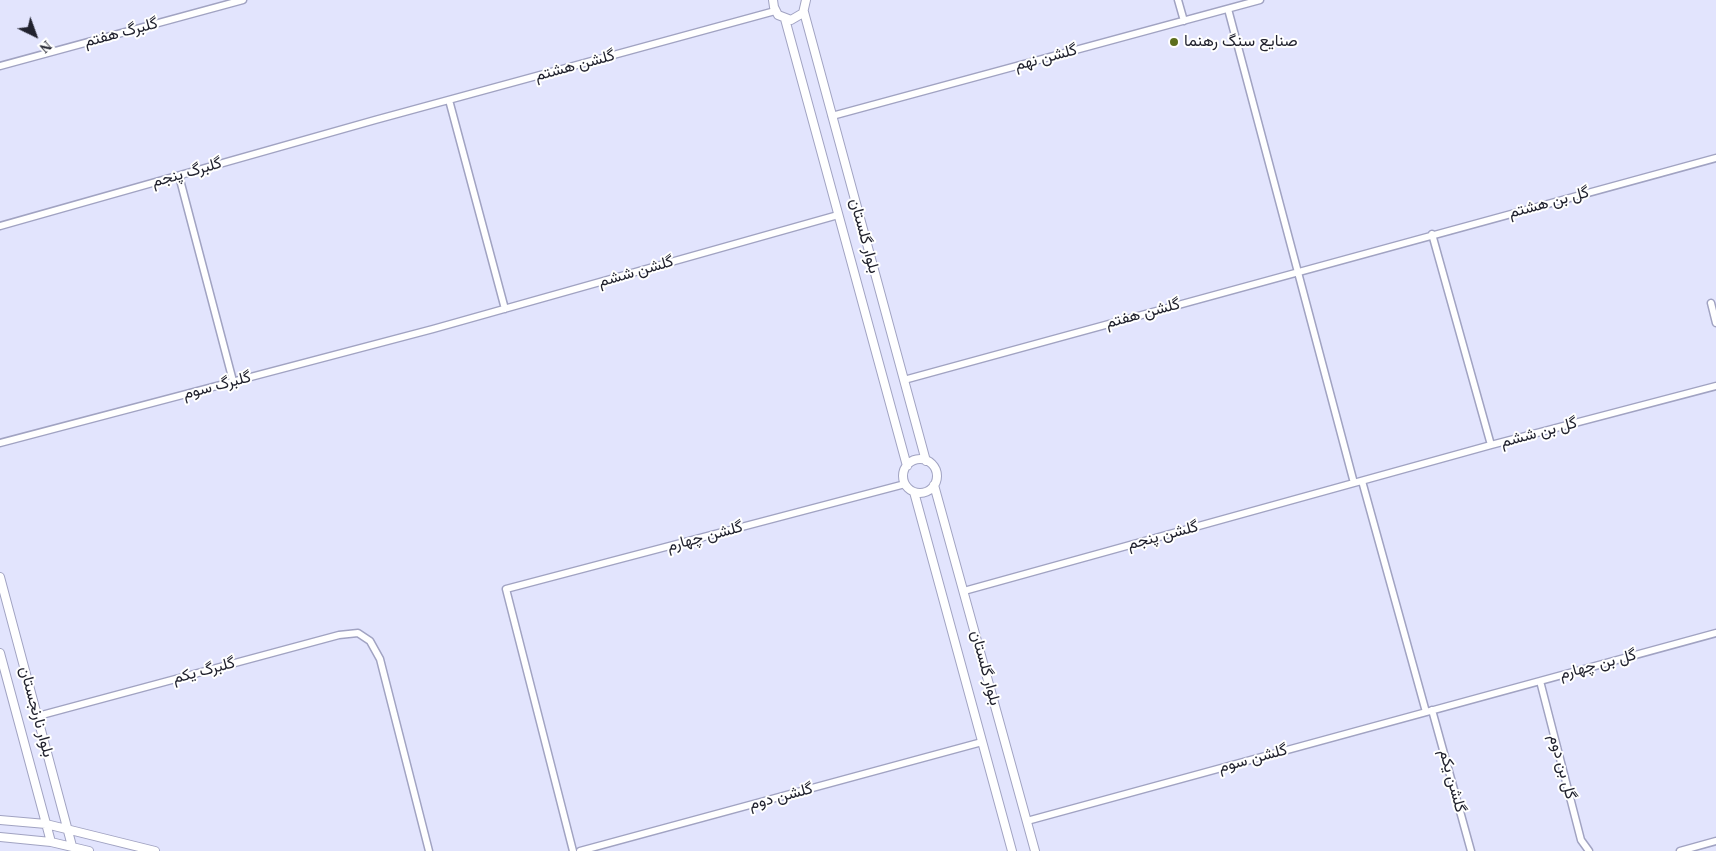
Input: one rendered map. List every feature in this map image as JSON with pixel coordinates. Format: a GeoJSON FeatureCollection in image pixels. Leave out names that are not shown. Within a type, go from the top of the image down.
{"type":"FeatureCollection","features":[{"type":"Feature","properties":{"kind":"street","name":"گلبرگ هفتم"},"geometry":{"type":"LineString","coordinates":[[0,66],[225,2],[243,0]]}},
{"type":"Feature","properties":{"kind":"street"},"geometry":{"type":"LineString","coordinates":[[773,0],[775,11],[785,19],[797,18],[804,12],[806,0]]}},
{"type":"Feature","properties":{"kind":"street"},"geometry":{"type":"LineString","coordinates":[[1178,0],[1184,21]]}},
{"type":"Feature","properties":{"kind":"street","name":"گلشن نهم"},"geometry":{"type":"LineString","coordinates":[[832,116],[1260,0]]}},
{"type":"Feature","properties":{"kind":"street"},"geometry":{"type":"LineString","coordinates":[[1228,9],[1354,483]]}},
{"type":"Feature","properties":{"kind":"street","name":"گلشن هشتم"},"geometry":{"type":"LineString","coordinates":[[375,120],[775,11]]}},
{"type":"Feature","properties":{"kind":"street","name":"بلوار گلستان"},"geometry":{"type":"LineString","coordinates":[[804,12],[926,461]]}},
{"type":"Feature","properties":{"kind":"street","name":"بلوار گلستان"},"geometry":{"type":"LineString","coordinates":[[785,19],[907,466]]}},
{"type":"Feature","properties":{"kind":"street"},"geometry":{"type":"LineString","coordinates":[[449,100],[505,309]]}},
{"type":"Feature","properties":{"kind":"street","name":"گلبرگ پنجم"},"geometry":{"type":"LineString","coordinates":[[0,226],[375,120]]}},
{"type":"Feature","properties":{"kind":"street","name":"گل بن هشتم"},"geometry":{"type":"LineString","coordinates":[[1382,248],[1716,158]]}},
{"type":"Feature","properties":{"kind":"street"},"geometry":{"type":"LineString","coordinates":[[179,176],[233,381]]}},
{"type":"Feature","properties":{"kind":"street","name":"گلشن ششم"},"geometry":{"type":"LineString","coordinates":[[434,329],[838,215]]}},
{"type":"Feature","properties":{"kind":"street"},"geometry":{"type":"LineString","coordinates":[[1432,234],[1491,446]]}},
{"type":"Feature","properties":{"kind":"street","name":"گلشن هفتم"},"geometry":{"type":"LineString","coordinates":[[904,380],[1382,248]]}},
{"type":"Feature","properties":{"kind":"street"},"geometry":{"type":"LineString","coordinates":[[1711,303],[1716,322]]}},
{"type":"Feature","properties":{"kind":"street","name":"گلبرگ سوم"},"geometry":{"type":"LineString","coordinates":[[0,443],[434,329]]}},
{"type":"Feature","properties":{"kind":"street","name":"گل بن ششم"},"geometry":{"type":"LineString","coordinates":[[1362,481],[1716,386]]}},
{"type":"Feature","properties":{"kind":"street"},"geometry":{"type":"LineString","coordinates":[[916,460],[926,461],[934,468],[936,480],[934,485],[923,493],[914,492],[905,484],[903,475],[907,466],[916,460]]}},
{"type":"Feature","properties":{"kind":"street","name":"گلشن پنجم"},"geometry":{"type":"LineString","coordinates":[[964,591],[1362,481]]}},
{"type":"Feature","properties":{"kind":"street","name":"گلشن یکم"},"geometry":{"type":"LineString","coordinates":[[1362,481],[1471,851]]}},
{"type":"Feature","properties":{"kind":"street","name":"گلشن چهارم"},"geometry":{"type":"LineString","coordinates":[[573,851],[506,589],[905,484]]}},
{"type":"Feature","properties":{"kind":"street","name":"بلوار گلستان"},"geometry":{"type":"LineString","coordinates":[[934,485],[1034,851]]}},
{"type":"Feature","properties":{"kind":"street","name":"بلوار گلستان"},"geometry":{"type":"LineString","coordinates":[[914,492],[1012,851]]}},
{"type":"Feature","properties":{"kind":"street","name":"بلوار نارنجستان"},"geometry":{"type":"LineString","coordinates":[[0,577],[72,846]]}},
{"type":"Feature","properties":{"kind":"street","name":"گلبرگ یکم"},"geometry":{"type":"LineString","coordinates":[[38,716],[339,635],[358,633],[370,641],[380,659],[428,851]]}},
{"type":"Feature","properties":{"kind":"street","name":"گل بن چهارم"},"geometry":{"type":"LineString","coordinates":[[1480,697],[1716,633]]}},
{"type":"Feature","properties":{"kind":"street","name":"بلوار نارنجستان"},"geometry":{"type":"LineString","coordinates":[[0,653],[51,842]]}},
{"type":"Feature","properties":{"kind":"street","name":"گل بن دوم"},"geometry":{"type":"LineString","coordinates":[[1540,681],[1581,840],[1589,851]]}},
{"type":"Feature","properties":{"kind":"street","name":"گلشن سوم"},"geometry":{"type":"LineString","coordinates":[[1027,821],[1480,697]]}},
{"type":"Feature","properties":{"kind":"street","name":"گلشن دوم"},"geometry":{"type":"LineString","coordinates":[[580,851],[982,742]]}},
{"type":"Feature","properties":{"kind":"street"},"geometry":{"type":"LineString","coordinates":[[0,820],[68,828],[155,851]]}},
{"type":"Feature","properties":{"kind":"street"},"geometry":{"type":"LineString","coordinates":[[0,837],[51,842],[89,851]]}},
{"type":"Feature","properties":{"kind":"street"},"geometry":{"type":"LineString","coordinates":[[1680,851],[1716,841]]}},
{"type":"Feature","properties":{"kind":"shaded area"},"geometry":{"type":"Polygon","coordinates":[[[0,0],[1716,0],[1716,851],[0,851],[0,0]]]}},
{"type":"Feature","properties":{"kind":"place","name":"صنایع سنگ رهنما"},"geometry":{"type":"Point","coordinates":[1174,42]}}]}
